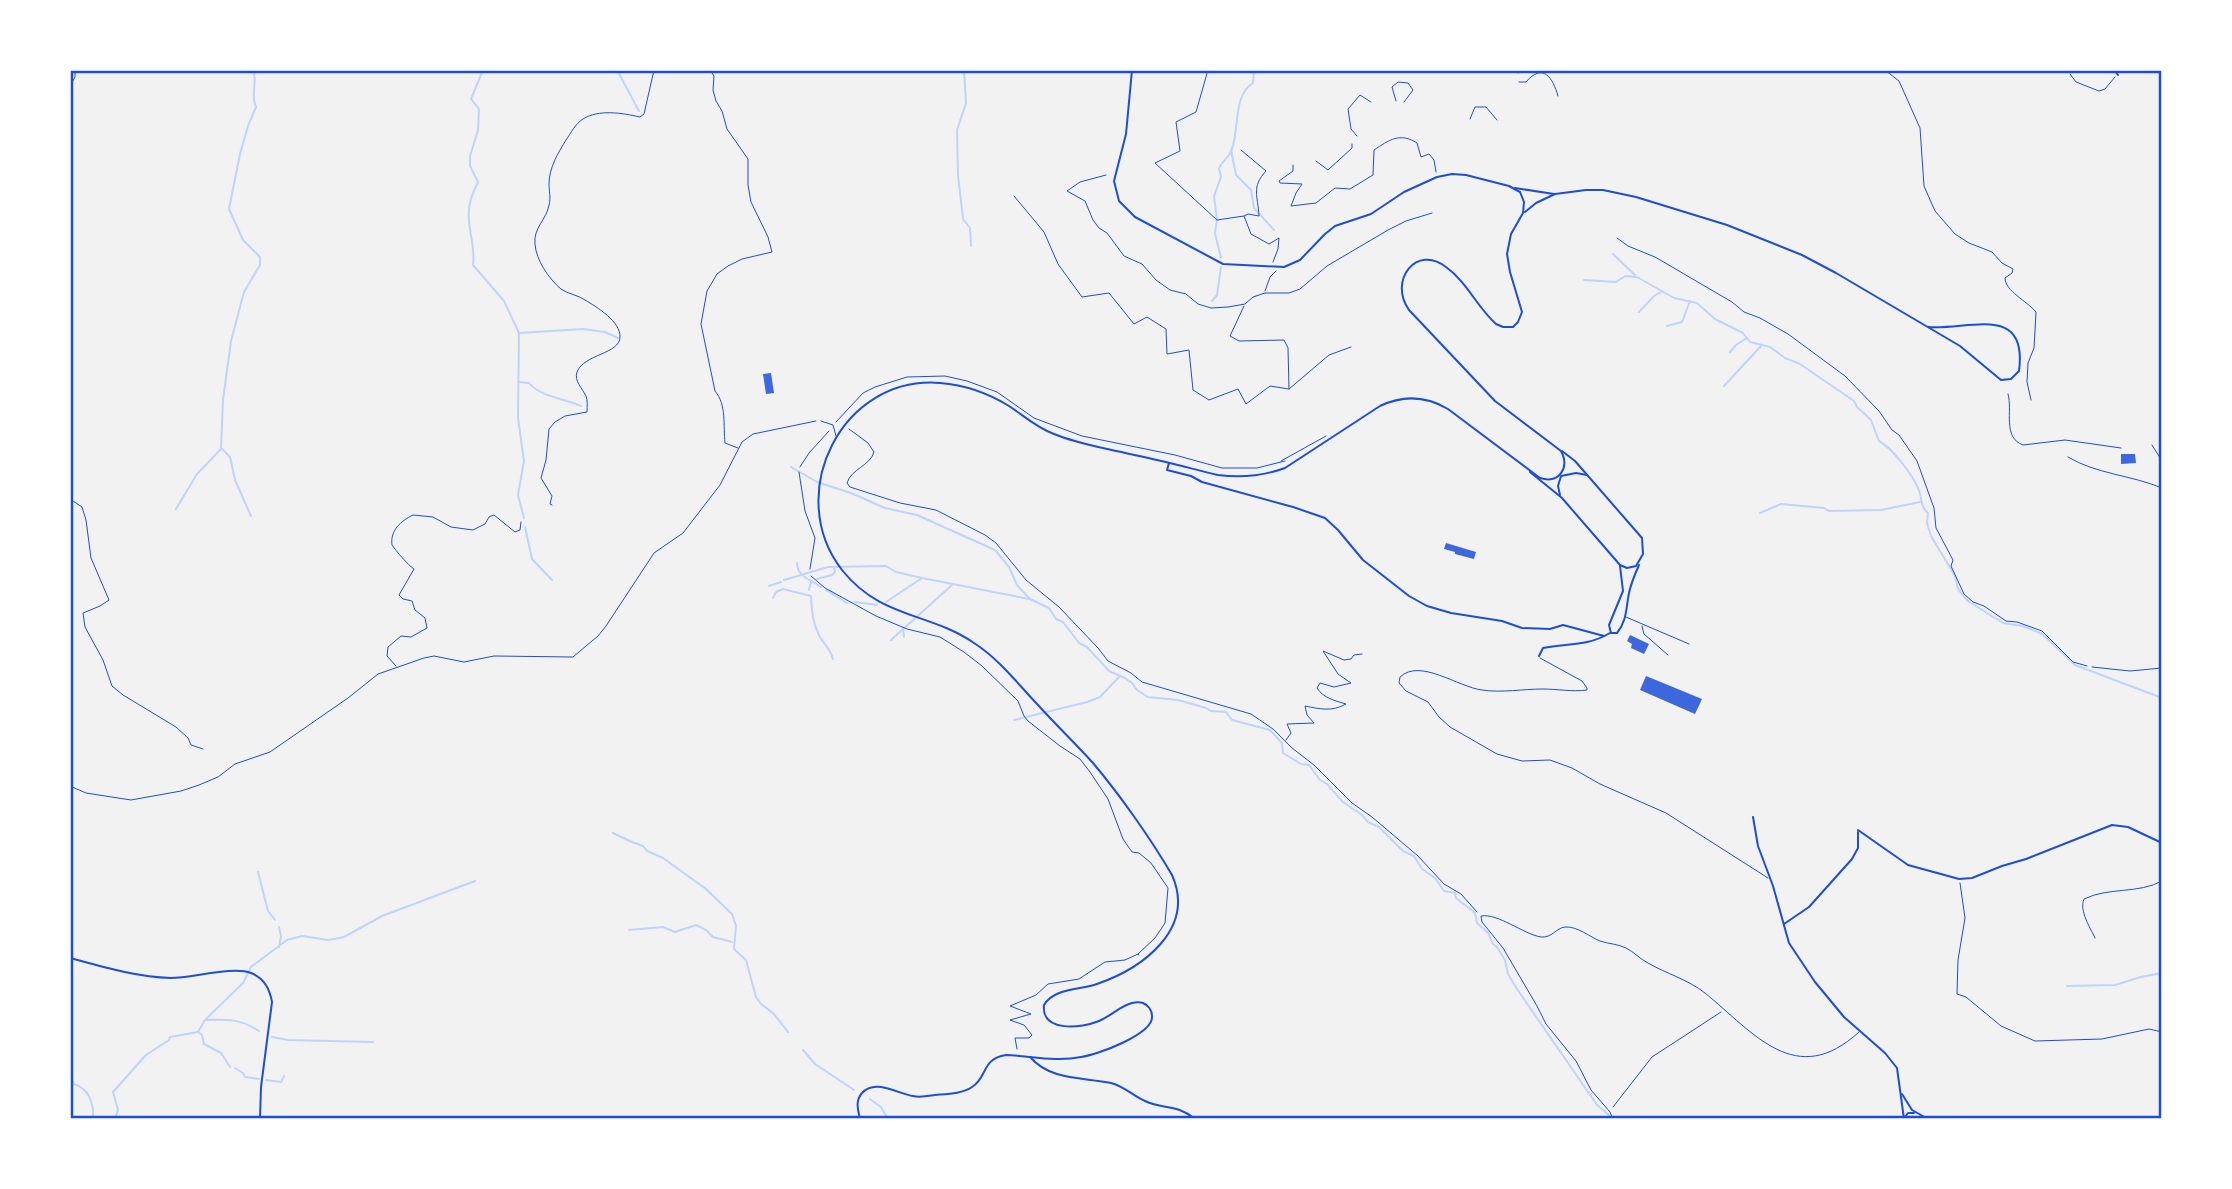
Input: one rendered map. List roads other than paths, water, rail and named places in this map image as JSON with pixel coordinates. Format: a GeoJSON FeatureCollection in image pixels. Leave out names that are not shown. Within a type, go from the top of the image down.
{"type":"FeatureCollection","features":[{"type":"Feature","properties":{"kind":"street"},"geometry":{"type":"LineString","coordinates":[[1132,70],[1126,134],[1114,178],[1116,193],[1132,216],[1218,262],[1254,267],[1288,267],[1297,262],[1335,226],[1375,211],[1404,192],[1437,177],[1466,175],[1515,188],[1555,194],[1586,190],[1620,193],[1727,225],[1821,265],[1975,356],[2001,380],[2009,380],[2019,372],[2017,343],[2003,326],[1987,323],[1928,327]]}},
{"type":"Feature","properties":{"kind":"street"},"geometry":{"type":"LineString","coordinates":[[2114,70],[2118,75]]}},
{"type":"Feature","properties":{"kind":"street"},"geometry":{"type":"LineString","coordinates":[[1515,188],[1524,200],[1523,213]]}},
{"type":"Feature","properties":{"kind":"street"},"geometry":{"type":"LineString","coordinates":[[1539,656],[1543,648],[1580,645],[1619,631],[1626,617],[1630,589],[1643,557],[1642,538],[1575,461],[1495,401],[1409,310],[1401,293],[1402,279],[1408,269],[1421,261],[1435,261],[1449,269],[1496,324],[1506,328],[1516,325],[1522,309],[1507,254],[1513,230],[1523,213],[1555,194]]}},
{"type":"Feature","properties":{"kind":"street"},"geometry":{"type":"LineString","coordinates":[[860,1119],[858,1098],[870,1087],[886,1088],[918,1097],[963,1091],[974,1086],[986,1065],[997,1057],[1006,1055],[1060,1059],[1088,1056],[1140,1034],[1151,1024],[1153,1017],[1150,1009],[1138,1002],[1101,1020],[1080,1026],[1053,1024],[1045,1018],[1045,1001],[1052,995],[1088,987],[1126,971],[1154,950],[1170,931],[1178,912],[1177,889],[1170,871],[1142,830],[1097,768],[1014,679],[980,647],[954,632],[908,616],[869,596],[837,562],[822,528],[819,492],[822,469],[836,436],[864,406],[896,389],[927,383],[954,384],[975,389],[996,399],[1056,435],[1226,476],[1259,475],[1285,468],[1386,403],[1407,398],[1426,400],[1454,414],[1562,498],[1620,565],[1633,568],[1643,557]]}},
{"type":"Feature","properties":{"kind":"street"},"geometry":{"type":"LineString","coordinates":[[1558,447],[1565,461],[1558,488],[1562,498]]}},
{"type":"Feature","properties":{"kind":"street"},"geometry":{"type":"LineString","coordinates":[[1169,463],[1167,470],[1325,518],[1361,559],[1409,596],[1427,606],[1451,614],[1502,621],[1522,628],[1550,629],[1563,625],[1604,636]]}},
{"type":"Feature","properties":{"kind":"street"},"geometry":{"type":"LineString","coordinates":[[1530,472],[1547,480],[1576,473],[1588,475]]}},
{"type":"Feature","properties":{"kind":"street"},"geometry":{"type":"LineString","coordinates":[[1611,633],[1609,625],[1623,591],[1620,565]]}},
{"type":"Feature","properties":{"kind":"street"},"geometry":{"type":"LineString","coordinates":[[1753,817],[1758,846],[1793,949],[1815,982],[1844,1017],[1892,1060],[1899,1074],[1904,1119]]}},
{"type":"Feature","properties":{"kind":"street"},"geometry":{"type":"LineString","coordinates":[[1783,925],[1809,907],[1852,859],[1858,848],[1858,830],[1908,865],[1959,879],[1972,878],[2026,859],[2112,825],[2128,827],[2162,843]]}},
{"type":"Feature","properties":{"kind":"street"},"geometry":{"type":"LineString","coordinates":[[70,958],[153,977],[184,978],[237,971],[258,976],[269,990],[272,1002],[261,1087],[260,1119]]}},
{"type":"Feature","properties":{"kind":"street"},"geometry":{"type":"LineString","coordinates":[[1029,1057],[1037,1065],[1064,1077],[1115,1084],[1145,1102],[1177,1108],[1195,1119]]}},
{"type":"Feature","properties":{"kind":"street"},"geometry":{"type":"LineString","coordinates":[[1900,1091],[1915,1113]]}},
{"type":"Feature","properties":{"kind":"street"},"geometry":{"type":"LineString","coordinates":[[1904,1119],[1908,1113],[1928,1119]]}},
{"type":"Feature","properties":{"kind":"lane"},"geometry":{"type":"LineString","coordinates":[[2008,394],[2013,439],[2023,446],[2065,440],[2121,448]]}},
{"type":"Feature","properties":{"kind":"lane"},"geometry":{"type":"LineString","coordinates":[[821,421],[834,425],[836,436]]}},
{"type":"Feature","properties":{"kind":"lane"},"geometry":{"type":"LineString","coordinates":[[1626,617],[1689,643]]}},
{"type":"Feature","properties":{"kind":"lane"},"geometry":{"type":"LineString","coordinates":[[1642,624],[1644,634],[1668,655]]}},
{"type":"Feature","properties":{"kind":"lane"},"geometry":{"type":"LineString","coordinates":[[1539,656],[1546,663],[1582,681],[1587,690],[1485,691],[1462,686],[1422,670],[1404,673],[1399,677],[1399,683],[1406,691],[1428,702],[1450,727],[1497,754],[1522,761],[1550,760],[1572,768],[1600,784],[1666,813],[1770,880]]}},
{"type":"Feature","properties":{"kind":"lane"},"geometry":{"type":"LineString","coordinates":[[2092,667],[2130,671],[2162,668]]}},
{"type":"Feature","properties":{"kind":"lane"},"geometry":{"type":"LineString","coordinates":[[2095,938],[2084,913],[2084,899],[2152,886],[2162,881]]}},
{"type":"Feature","properties":{"kind":"lane"},"geometry":{"type":"LineString","coordinates":[[1613,1119],[1596,1098],[1568,1050],[1546,1024],[1513,964],[1482,922],[1481,916],[1489,915],[1522,931],[1544,937],[1561,928],[1571,928],[1598,940],[1625,947],[1649,964],[1689,982],[1766,1045],[1795,1056],[1822,1055],[1859,1032]]}},
{"type":"Feature","properties":{"kind":"waterway"},"geometry":{"type":"LineString","coordinates":[[176,509],[197,474],[221,449],[223,400],[231,341],[244,292],[260,265],[260,257],[243,240],[229,209],[240,154],[256,107],[253,70]]}},
{"type":"Feature","properties":{"kind":"waterway"},"geometry":{"type":"LineString","coordinates":[[483,70],[471,99],[479,109],[478,130],[470,156],[470,166],[478,182],[469,211],[473,265],[504,301],[519,333],[518,418],[524,461],[518,495],[524,518]]}},
{"type":"Feature","properties":{"kind":"waterway"},"geometry":{"type":"LineString","coordinates":[[617,70],[639,111]]}},
{"type":"Feature","properties":{"kind":"waterway"},"geometry":{"type":"LineString","coordinates":[[964,70],[966,103],[957,130],[958,175],[963,219],[970,228],[971,246]]}},
{"type":"Feature","properties":{"kind":"waterway"},"geometry":{"type":"LineString","coordinates":[[1221,258],[1215,233],[1217,220],[1214,196],[1221,177],[1219,168],[1233,147],[1239,106],[1246,89],[1253,83],[1254,70]]}},
{"type":"Feature","properties":{"kind":"waterway"},"geometry":{"type":"LineString","coordinates":[[1231,150],[1236,175],[1251,190],[1254,208],[1274,230]]}},
{"type":"Feature","properties":{"kind":"waterway"},"geometry":{"type":"LineString","coordinates":[[1613,254],[1635,275]]}},
{"type":"Feature","properties":{"kind":"waterway"},"geometry":{"type":"LineString","coordinates":[[1212,301],[1217,295],[1221,267]]}},
{"type":"Feature","properties":{"kind":"waterway"},"geometry":{"type":"LineString","coordinates":[[1584,280],[1616,282],[1625,276],[1637,277],[1674,298],[1697,303],[1715,319],[1743,333],[1750,342],[1770,347],[1785,358],[1800,364],[1854,401],[1871,420],[1879,441],[1895,455],[1915,482],[1923,507],[1928,513],[1927,523],[1931,536],[1955,576],[1958,589],[1968,601],[2003,623],[2023,626],[2042,634],[2075,665],[2162,698]]}},
{"type":"Feature","properties":{"kind":"waterway"},"geometry":{"type":"LineString","coordinates":[[1639,312],[1661,292]]}},
{"type":"Feature","properties":{"kind":"waterway"},"geometry":{"type":"LineString","coordinates":[[1667,326],[1682,322],[1690,301]]}},
{"type":"Feature","properties":{"kind":"waterway"},"geometry":{"type":"LineString","coordinates":[[519,333],[583,329],[605,332],[618,338]]}},
{"type":"Feature","properties":{"kind":"waterway"},"geometry":{"type":"LineString","coordinates":[[1730,352],[1747,338]]}},
{"type":"Feature","properties":{"kind":"waterway"},"geometry":{"type":"LineString","coordinates":[[1724,386],[1761,346]]}},
{"type":"Feature","properties":{"kind":"waterway"},"geometry":{"type":"LineString","coordinates":[[519,382],[529,383],[546,394],[581,406]]}},
{"type":"Feature","properties":{"kind":"waterway"},"geometry":{"type":"LineString","coordinates":[[222,449],[230,457],[235,480],[251,516]]}},
{"type":"Feature","properties":{"kind":"waterway"},"geometry":{"type":"LineString","coordinates":[[791,467],[817,482],[885,508],[917,515],[995,550],[1009,567],[1017,585],[1030,599],[1049,608],[1056,619],[1063,622],[1079,643],[1087,647],[1109,671],[1125,678],[1148,697],[1178,700],[1211,711],[1226,712],[1232,720],[1270,730],[1282,743],[1283,753],[1301,764],[1309,765],[1343,802],[1368,822],[1379,827],[1403,851],[1414,856],[1422,869],[1435,878],[1444,891],[1455,893],[1456,898],[1475,913],[1477,923],[1488,933],[1505,960],[1508,974],[1517,989],[1597,1105],[1611,1119]]}},
{"type":"Feature","properties":{"kind":"waterway"},"geometry":{"type":"LineString","coordinates":[[1760,513],[1781,504],[1824,508],[1829,511],[1881,510],[1920,502]]}},
{"type":"Feature","properties":{"kind":"waterway"},"geometry":{"type":"LineString","coordinates":[[525,527],[532,559],[552,580]]}},
{"type":"Feature","properties":{"kind":"waterway"},"geometry":{"type":"LineString","coordinates":[[797,563],[799,572],[821,587]]}},
{"type":"Feature","properties":{"kind":"waterway"},"geometry":{"type":"LineString","coordinates":[[784,580],[828,567],[886,566],[896,572],[1029,599]]}},
{"type":"Feature","properties":{"kind":"waterway"},"geometry":{"type":"LineString","coordinates":[[817,579],[832,575],[835,572],[834,567]]}},
{"type":"Feature","properties":{"kind":"waterway"},"geometry":{"type":"LineString","coordinates":[[886,602],[922,578]]}},
{"type":"Feature","properties":{"kind":"waterway"},"geometry":{"type":"LineString","coordinates":[[809,590],[811,581]]}},
{"type":"Feature","properties":{"kind":"waterway"},"geometry":{"type":"LineString","coordinates":[[769,586],[781,582]]}},
{"type":"Feature","properties":{"kind":"waterway"},"geometry":{"type":"LineString","coordinates":[[891,640],[952,585]]}},
{"type":"Feature","properties":{"kind":"waterway"},"geometry":{"type":"LineString","coordinates":[[773,598],[776,592],[783,589],[811,596],[815,625],[833,659]]}},
{"type":"Feature","properties":{"kind":"waterway"},"geometry":{"type":"LineString","coordinates":[[826,590],[847,603]]}},
{"type":"Feature","properties":{"kind":"waterway"},"geometry":{"type":"LineString","coordinates":[[855,602],[877,605]]}},
{"type":"Feature","properties":{"kind":"waterway"},"geometry":{"type":"LineString","coordinates":[[903,628],[904,637]]}},
{"type":"Feature","properties":{"kind":"waterway"},"geometry":{"type":"LineString","coordinates":[[1014,720],[1100,697],[1120,676]]}},
{"type":"Feature","properties":{"kind":"waterway"},"geometry":{"type":"LineString","coordinates":[[613,833],[634,843]]}},
{"type":"Feature","properties":{"kind":"waterway"},"geometry":{"type":"LineString","coordinates":[[635,843],[663,858],[706,889],[732,914],[736,926],[734,949],[746,960],[756,997],[788,1032]]}},
{"type":"Feature","properties":{"kind":"waterway"},"geometry":{"type":"LineString","coordinates":[[258,872],[268,911],[275,920]]}},
{"type":"Feature","properties":{"kind":"waterway"},"geometry":{"type":"LineString","coordinates":[[115,1119],[118,1110],[113,1092],[146,1055],[170,1037],[198,1032],[205,1020],[243,983],[251,967],[287,940],[302,936],[328,940],[344,937],[382,916],[475,881]]}},
{"type":"Feature","properties":{"kind":"waterway"},"geometry":{"type":"LineString","coordinates":[[629,930],[663,927],[675,932],[696,925],[713,937],[732,942]]}},
{"type":"Feature","properties":{"kind":"waterway"},"geometry":{"type":"LineString","coordinates":[[279,927],[279,947]]}},
{"type":"Feature","properties":{"kind":"waterway"},"geometry":{"type":"LineString","coordinates":[[2067,986],[2115,985],[2162,973]]}},
{"type":"Feature","properties":{"kind":"waterway"},"geometry":{"type":"LineString","coordinates":[[206,1020],[234,1021],[259,1031]]}},
{"type":"Feature","properties":{"kind":"waterway"},"geometry":{"type":"LineString","coordinates":[[198,1032],[202,1035],[204,1044],[221,1053],[230,1067]]}},
{"type":"Feature","properties":{"kind":"waterway"},"geometry":{"type":"LineString","coordinates":[[272,1037],[288,1040],[373,1042]]}},
{"type":"Feature","properties":{"kind":"waterway"},"geometry":{"type":"LineString","coordinates":[[803,1050],[815,1064],[854,1090]]}},
{"type":"Feature","properties":{"kind":"waterway"},"geometry":{"type":"LineString","coordinates":[[235,1068],[245,1077],[259,1079]]}},
{"type":"Feature","properties":{"kind":"waterway"},"geometry":{"type":"LineString","coordinates":[[70,1075],[74,1084],[90,1098],[93,1119]]}},
{"type":"Feature","properties":{"kind":"waterway"},"geometry":{"type":"LineString","coordinates":[[266,1080],[281,1082],[284,1076]]}},
{"type":"Feature","properties":{"kind":"waterway"},"geometry":{"type":"LineString","coordinates":[[870,1099],[881,1107],[888,1119]]}}]}
